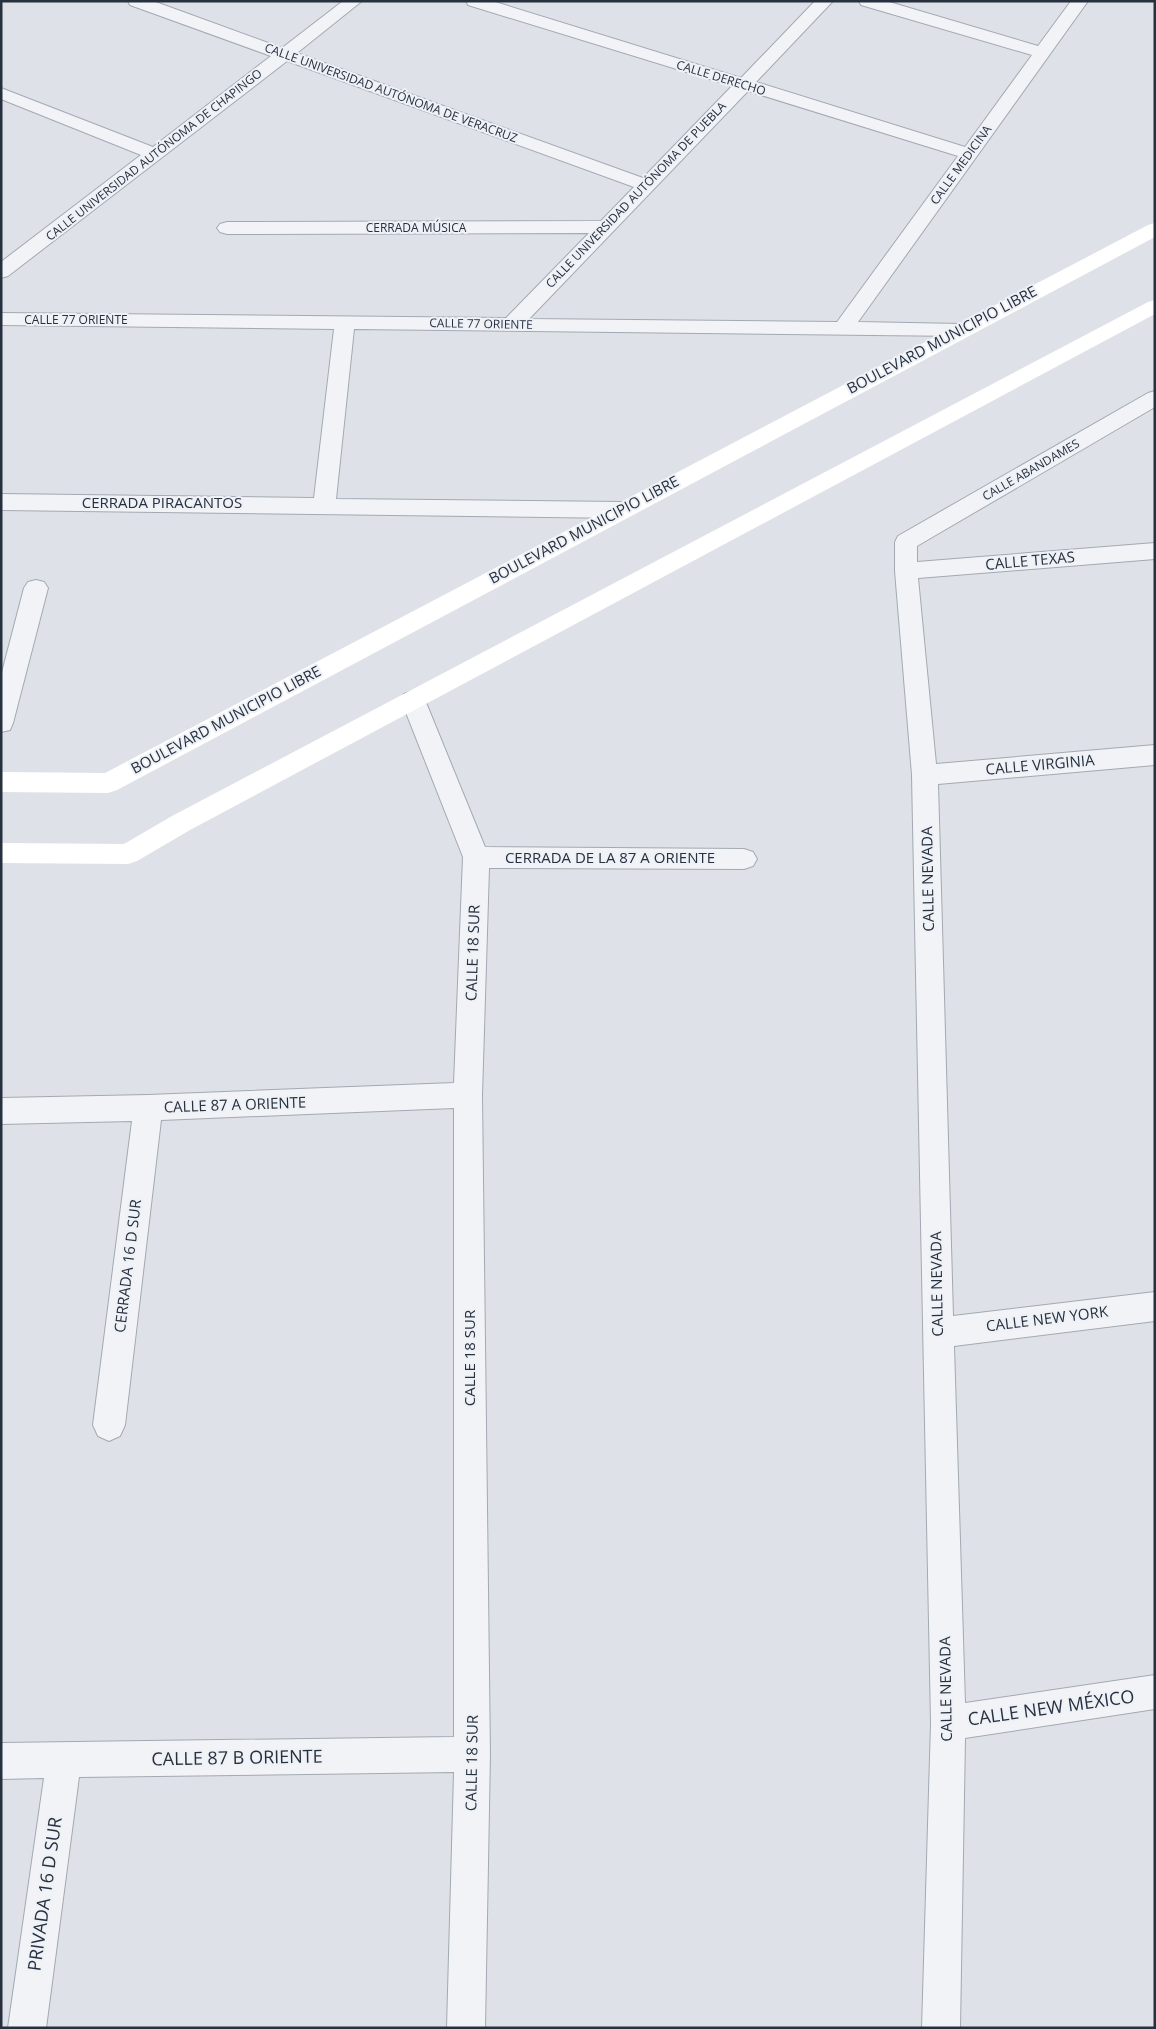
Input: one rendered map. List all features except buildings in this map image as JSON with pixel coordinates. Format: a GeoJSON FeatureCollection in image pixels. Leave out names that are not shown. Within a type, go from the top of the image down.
{"type":"FeatureCollection","features":[{"type":"Feature","properties":{"kind":"main road","name":"BOULEVARD MUNICIPIO LIBRE"},"geometry":{"type":"LineString","coordinates":[[1,782],[108,783],[1155,229]]}},
{"type":"Feature","properties":{"kind":"main road"},"geometry":{"type":"LineString","coordinates":[[1,853],[128,854],[413,700],[1155,306]]}},
{"type":"Feature","properties":{"kind":"street","name":"CALLE UNIVERSIDAD AUTÓNOMA DE VERACRUZ"},"geometry":{"type":"LineString","coordinates":[[136,1],[646,185]]}},
{"type":"Feature","properties":{"kind":"street","name":"CALLE UNIVERSIDAD AUTÓNOMA DE CHAPINGO"},"geometry":{"type":"LineString","coordinates":[[1,272],[354,1]]}},
{"type":"Feature","properties":{"kind":"street","name":"CALLE DERECHO"},"geometry":{"type":"LineString","coordinates":[[474,1],[969,154]]}},
{"type":"Feature","properties":{"kind":"street","name":"CALLE UNIVERSIDAD AUTÓNOMA DE PUEBLA"},"geometry":{"type":"LineString","coordinates":[[511,325],[825,1]]}},
{"type":"Feature","properties":{"kind":"street"},"geometry":{"type":"LineString","coordinates":[[867,1],[1043,53]]}},
{"type":"Feature","properties":{"kind":"street","name":"CALLE MEDICINA"},"geometry":{"type":"LineString","coordinates":[[843,328],[1080,1]]}},
{"type":"Feature","properties":{"kind":"street"},"geometry":{"type":"LineString","coordinates":[[1,93],[155,154]]}},
{"type":"Feature","properties":{"kind":"street","name":"CERRADA MÚSICA"},"geometry":{"type":"LineString","coordinates":[[227,228],[606,227]]}},
{"type":"Feature","properties":{"kind":"street","name":"CALLE 77 ORIENTE"},"geometry":{"type":"LineString","coordinates":[[1,319],[961,330]]}},
{"type":"Feature","properties":{"kind":"street"},"geometry":{"type":"LineString","coordinates":[[324,505],[345,322]]}},
{"type":"Feature","properties":{"kind":"street","name":"CALLE ABANDAMES"},"geometry":{"type":"LineString","coordinates":[[906,542],[1155,398]]}},
{"type":"Feature","properties":{"kind":"street","name":"CERRADA PIRACANTOS"},"geometry":{"type":"LineString","coordinates":[[1,502],[622,510]]}},
{"type":"Feature","properties":{"kind":"street","name":"CALLE NEVADA"},"geometry":{"type":"LineString","coordinates":[[906,542],[906,571],[925,775],[948,1723],[941,2028]]}},
{"type":"Feature","properties":{"kind":"street","name":"CALLE TEXAS"},"geometry":{"type":"LineString","coordinates":[[906,571],[1155,551]]}},
{"type":"Feature","properties":{"kind":"street"},"geometry":{"type":"LineString","coordinates":[[1,723],[36,588]]}},
{"type":"Feature","properties":{"kind":"street","name":"CALLE 18 SUR"},"geometry":{"type":"LineString","coordinates":[[413,700],[476,857],[468,1095],[472,1754],[466,2028]]}},
{"type":"Feature","properties":{"kind":"street","name":"CALLE VIRGINIA"},"geometry":{"type":"LineString","coordinates":[[925,775],[1155,755]]}},
{"type":"Feature","properties":{"kind":"street","name":"CERRADA DE LA 87 A ORIENTE"},"geometry":{"type":"LineString","coordinates":[[476,857],[744,859]]}},
{"type":"Feature","properties":{"kind":"street","name":"CALLE 87 A ORIENTE"},"geometry":{"type":"LineString","coordinates":[[1,1111],[148,1108],[468,1095]]}},
{"type":"Feature","properties":{"kind":"street","name":"CERRADA 16 D SUR"},"geometry":{"type":"LineString","coordinates":[[109,1425],[148,1108]]}},
{"type":"Feature","properties":{"kind":"street","name":"CALLE NEW YORK"},"geometry":{"type":"LineString","coordinates":[[938,1333],[1155,1306]]}},
{"type":"Feature","properties":{"kind":"street","name":"CALLE NEW MÉXICO"},"geometry":{"type":"LineString","coordinates":[[948,1723],[1155,1692]]}},
{"type":"Feature","properties":{"kind":"street","name":"CALLE 87 B ORIENTE"},"geometry":{"type":"LineString","coordinates":[[1,1761],[472,1754]]}},
{"type":"Feature","properties":{"kind":"street","name":"PRIVADA 16 D SUR"},"geometry":{"type":"LineString","coordinates":[[27,2028],[64,1761]]}}]}
